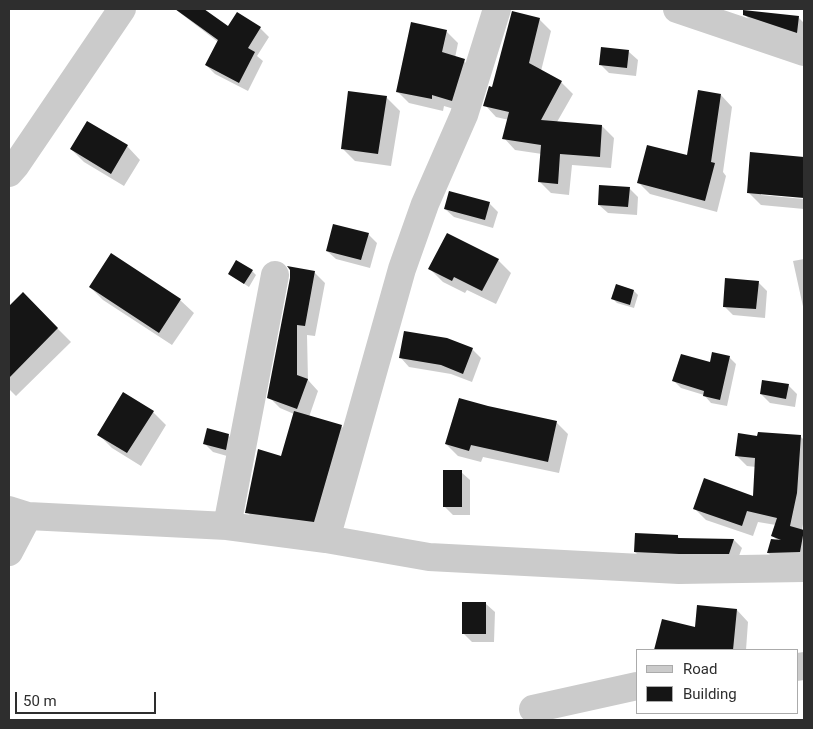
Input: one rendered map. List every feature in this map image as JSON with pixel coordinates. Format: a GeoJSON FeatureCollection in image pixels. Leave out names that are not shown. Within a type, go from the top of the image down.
{"type":"FeatureCollection","features":[{"type":"Feature","properties":{"kind":"street"},"geometry":{"type":"LineString","coordinates":[[9,173],[122,9]]}},
{"type":"Feature","properties":{"kind":"street"},"geometry":{"type":"LineString","coordinates":[[326,539],[402,269],[424,204],[464,115],[497,9]]}},
{"type":"Feature","properties":{"kind":"street"},"geometry":{"type":"LineString","coordinates":[[677,9],[804,52]]}},
{"type":"Feature","properties":{"kind":"street"},"geometry":{"type":"LineString","coordinates":[[227,526],[275,275]]}},
{"type":"Feature","properties":{"kind":"street"},"geometry":{"type":"LineString","coordinates":[[9,552],[18,513],[227,526],[326,539],[428,557],[679,570],[804,568]]}},
{"type":"Feature","properties":{"kind":"street"},"geometry":{"type":"LineString","coordinates":[[533,708],[636,686]]}},
{"type":"Feature","properties":{"kind":"building"},"geometry":{"type":"Polygon","coordinates":[[[175,9],[204,9],[228,26],[237,12],[261,27],[248,48],[255,52],[239,83],[205,65],[218,40],[175,9]]]}},
{"type":"Feature","properties":{"kind":"building"},"geometry":{"type":"Polygon","coordinates":[[[743,10],[799,16],[797,33],[743,15],[743,10]]]}},
{"type":"Feature","properties":{"kind":"building"},"geometry":{"type":"Polygon","coordinates":[[[512,11],[540,18],[529,63],[562,81],[541,120],[602,125],[600,157],[560,154],[558,184],[538,182],[541,145],[502,139],[509,112],[483,106],[489,86],[492,87],[512,11]]]}},
{"type":"Feature","properties":{"kind":"building"},"geometry":{"type":"Polygon","coordinates":[[[411,22],[447,30],[442,52],[465,59],[452,101],[432,95],[432,99],[396,92],[411,22]]]}},
{"type":"Feature","properties":{"kind":"building"},"geometry":{"type":"Polygon","coordinates":[[[601,47],[629,50],[627,68],[599,65],[601,47]]]}},
{"type":"Feature","properties":{"kind":"building"},"geometry":{"type":"Polygon","coordinates":[[[698,90],[721,94],[711,162],[715,163],[705,201],[637,183],[647,145],[687,155],[698,90]]]}},
{"type":"Feature","properties":{"kind":"building"},"geometry":{"type":"Polygon","coordinates":[[[348,91],[387,96],[378,154],[341,149],[348,91]]]}},
{"type":"Feature","properties":{"kind":"building"},"geometry":{"type":"Polygon","coordinates":[[[87,121],[128,145],[111,174],[70,149],[87,121]]]}},
{"type":"Feature","properties":{"kind":"building"},"geometry":{"type":"Polygon","coordinates":[[[750,152],[804,157],[804,198],[747,193],[750,152]]]}},
{"type":"Feature","properties":{"kind":"building"},"geometry":{"type":"Polygon","coordinates":[[[599,185],[630,187],[628,207],[598,205],[599,185]]]}},
{"type":"Feature","properties":{"kind":"building"},"geometry":{"type":"Polygon","coordinates":[[[449,191],[490,202],[485,220],[444,209],[449,191]]]}},
{"type":"Feature","properties":{"kind":"building"},"geometry":{"type":"Polygon","coordinates":[[[333,224],[369,233],[361,260],[326,251],[333,224]]]}},
{"type":"Feature","properties":{"kind":"building"},"geometry":{"type":"Polygon","coordinates":[[[447,233],[499,259],[482,291],[454,277],[452,281],[428,269],[447,233]]]}},
{"type":"Feature","properties":{"kind":"building"},"geometry":{"type":"Polygon","coordinates":[[[111,253],[181,299],[159,333],[89,287],[111,253]]]}},
{"type":"Feature","properties":{"kind":"building"},"geometry":{"type":"Polygon","coordinates":[[[236,260],[253,270],[244,284],[228,274],[236,260]]]}},
{"type":"Feature","properties":{"kind":"building"},"geometry":{"type":"Polygon","coordinates":[[[287,266],[315,271],[305,326],[297,325],[297,375],[308,379],[297,409],[267,398],[290,278],[290,270],[287,266]]]}},
{"type":"Feature","properties":{"kind":"building"},"geometry":{"type":"Polygon","coordinates":[[[725,278],[759,281],[756,309],[723,307],[725,278]]]}},
{"type":"Feature","properties":{"kind":"building"},"geometry":{"type":"Polygon","coordinates":[[[616,284],[634,290],[630,305],[611,299],[616,284]]]}},
{"type":"Feature","properties":{"kind":"building"},"geometry":{"type":"Polygon","coordinates":[[[23,292],[58,328],[9,378],[9,306],[23,292]]]}},
{"type":"Feature","properties":{"kind":"building"},"geometry":{"type":"Polygon","coordinates":[[[404,331],[447,338],[473,348],[463,374],[441,365],[399,358],[404,331]]]}},
{"type":"Feature","properties":{"kind":"building"},"geometry":{"type":"Polygon","coordinates":[[[712,352],[730,356],[720,400],[703,396],[704,391],[672,381],[681,354],[710,362],[712,352]]]}},
{"type":"Feature","properties":{"kind":"building"},"geometry":{"type":"Polygon","coordinates":[[[762,380],[789,384],[786,399],[760,394],[762,380]]]}},
{"type":"Feature","properties":{"kind":"building"},"geometry":{"type":"Polygon","coordinates":[[[123,392],[154,411],[127,453],[97,435],[123,392]]]}},
{"type":"Feature","properties":{"kind":"building"},"geometry":{"type":"Polygon","coordinates":[[[459,398],[557,421],[548,462],[471,445],[469,451],[445,444],[459,398]]]}},
{"type":"Feature","properties":{"kind":"building"},"geometry":{"type":"Polygon","coordinates":[[[294,411],[342,425],[314,522],[245,513],[258,449],[281,456],[294,411]]]}},
{"type":"Feature","properties":{"kind":"building"},"geometry":{"type":"Polygon","coordinates":[[[207,428],[229,434],[226,450],[203,444],[207,428]]]}},
{"type":"Feature","properties":{"kind":"building"},"geometry":{"type":"Polygon","coordinates":[[[758,432],[801,435],[797,493],[790,526],[804,530],[800,552],[767,553],[771,539],[781,540],[771,536],[777,518],[747,511],[742,526],[693,509],[704,478],[753,496],[755,458],[735,456],[738,433],[757,436],[758,432]]]}},
{"type":"Feature","properties":{"kind":"building"},"geometry":{"type":"Polygon","coordinates":[[[443,470],[462,470],[462,507],[443,507],[443,470]]]}},
{"type":"Feature","properties":{"kind":"building"},"geometry":{"type":"Polygon","coordinates":[[[635,533],[678,535],[678,538],[734,539],[729,554],[634,552],[635,533]]]}},
{"type":"Feature","properties":{"kind":"building"},"geometry":{"type":"Polygon","coordinates":[[[462,602],[486,602],[486,634],[462,634],[462,602]]]}},
{"type":"Feature","properties":{"kind":"building"},"geometry":{"type":"Polygon","coordinates":[[[697,605],[737,609],[733,649],[654,649],[662,619],[695,627],[697,605]]]}}]}
